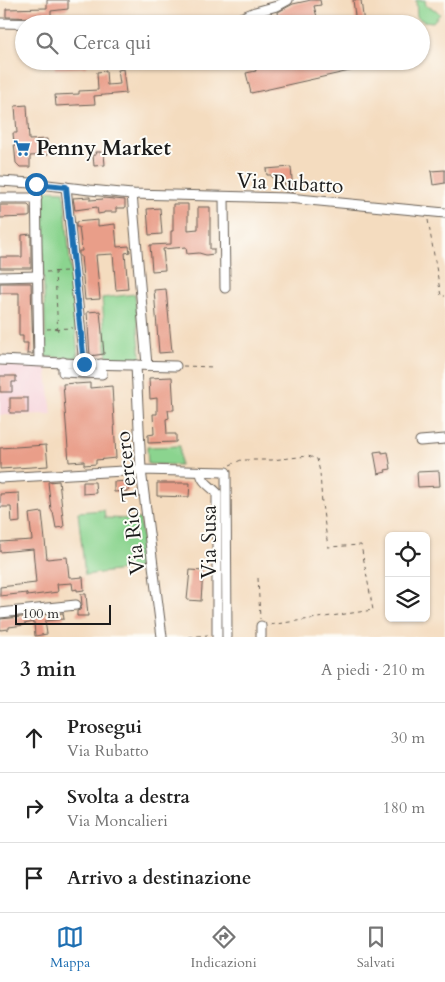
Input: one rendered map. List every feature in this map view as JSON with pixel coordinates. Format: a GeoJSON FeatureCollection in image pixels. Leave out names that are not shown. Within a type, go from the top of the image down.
{"type":"FeatureCollection","features":[{"type":"Feature","properties":{"kind":"street"},"geometry":{"type":"LineString","coordinates":[[248,15],[277,6],[288,0]]}},
{"type":"Feature","properties":{"kind":"street"},"geometry":{"type":"LineString","coordinates":[[0,23],[15,23]]}},
{"type":"Feature","properties":{"kind":"street","name":"Via Rubatto"},"geometry":{"type":"LineString","coordinates":[[0,181],[132,194],[288,198],[445,213]]}},
{"type":"Feature","properties":{"kind":"street"},"geometry":{"type":"LineString","coordinates":[[36,184],[39,362]]}},
{"type":"Feature","properties":{"kind":"street"},"geometry":{"type":"LineString","coordinates":[[66,187],[84,364]]}},
{"type":"Feature","properties":{"kind":"street"},"geometry":{"type":"LineString","coordinates":[[132,194],[147,365]]}},
{"type":"Feature","properties":{"kind":"street"},"geometry":{"type":"LineString","coordinates":[[224,197],[225,288]]}},
{"type":"Feature","properties":{"kind":"street"},"geometry":{"type":"LineString","coordinates":[[0,198],[37,198]]}},
{"type":"Feature","properties":{"kind":"street"},"geometry":{"type":"LineString","coordinates":[[0,277],[38,274]]}},
{"type":"Feature","properties":{"kind":"street"},"geometry":{"type":"LineString","coordinates":[[0,360],[176,366]]}},
{"type":"Feature","properties":{"kind":"street"},"geometry":{"type":"LineString","coordinates":[[63,362],[63,372],[102,374],[101,364]]}},
{"type":"Feature","properties":{"kind":"street","name":"Via Rio Tercero"},"geometry":{"type":"LineString","coordinates":[[136,365],[141,470],[162,637]]}},
{"type":"Feature","properties":{"kind":"street"},"geometry":{"type":"LineString","coordinates":[[420,441],[445,439]]}},
{"type":"Feature","properties":{"kind":"street"},"geometry":{"type":"LineString","coordinates":[[0,478],[141,470],[226,472]]}},
{"type":"Feature","properties":{"kind":"street","name":"Via Susa"},"geometry":{"type":"LineString","coordinates":[[201,472],[205,483],[217,493],[213,636]]}},
{"type":"Feature","properties":{"kind":"street","name":"Via Susa"},"geometry":{"type":"LineString","coordinates":[[226,472],[227,637]]}},
{"type":"Feature","properties":{"kind":"street"},"geometry":{"type":"LineString","coordinates":[[0,613],[76,606]]}},
{"type":"Feature","properties":{"kind":"street"},"geometry":{"type":"LineString","coordinates":[[261,626],[261,637]]}},
{"type":"Feature","properties":{"kind":"path"},"geometry":{"type":"LineString","coordinates":[[426,212],[441,296],[445,296]]}},
{"type":"Feature","properties":{"kind":"path"},"geometry":{"type":"LineString","coordinates":[[38,274],[74,271]]}},
{"type":"Feature","properties":{"kind":"path"},"geometry":{"type":"LineString","coordinates":[[55,272],[58,334]]}},
{"type":"Feature","properties":{"kind":"path"},"geometry":{"type":"LineString","coordinates":[[39,329],[80,328]]}},
{"type":"Feature","properties":{"kind":"path"},"geometry":{"type":"LineString","coordinates":[[176,366],[215,367]]}},
{"type":"Feature","properties":{"kind":"path"},"geometry":{"type":"LineString","coordinates":[[226,472],[231,464],[240,460],[272,460],[308,456],[317,459],[328,547],[362,544],[373,610],[261,626],[258,578]]}},
{"type":"Feature","properties":{"kind":"path"},"geometry":{"type":"LineString","coordinates":[[189,637],[213,636]]}},
{"type":"Feature","properties":{"kind":"shaded area"},"geometry":{"type":"Polygon","coordinates":[[[0,364],[46,366],[52,414],[0,415],[0,364]]]}},
{"type":"Feature","properties":{"kind":"green space"},"geometry":{"type":"Polygon","coordinates":[[[416,0],[425,0],[426,6],[440,14],[433,22],[430,22],[430,15],[417,15],[416,0]]]}},
{"type":"Feature","properties":{"kind":"green space"},"geometry":{"type":"Polygon","coordinates":[[[41,190],[64,191],[78,358],[46,357],[41,190]]]}},
{"type":"Feature","properties":{"kind":"green space"},"geometry":{"type":"Polygon","coordinates":[[[135,294],[141,360],[107,359],[102,298],[135,294]]]}},
{"type":"Feature","properties":{"kind":"green space"},"geometry":{"type":"Polygon","coordinates":[[[180,446],[180,465],[148,464],[147,447],[180,446]]]}},
{"type":"Feature","properties":{"kind":"green space"},"geometry":{"type":"Polygon","coordinates":[[[104,510],[105,518],[140,519],[146,567],[85,575],[78,512],[104,510]]]}},
{"type":"Feature","properties":{"kind":"building"},"geometry":{"type":"Polygon","coordinates":[[[47,0],[68,0],[68,9],[51,11],[51,15],[15,15],[15,17],[6,17],[6,9],[47,8],[47,0]]]}},
{"type":"Feature","properties":{"kind":"building"},"geometry":{"type":"Polygon","coordinates":[[[320,0],[321,5],[314,6],[316,15],[278,15],[278,12],[293,4],[320,0]]]}},
{"type":"Feature","properties":{"kind":"building"},"geometry":{"type":"Polygon","coordinates":[[[353,0],[361,0],[363,15],[355,15],[353,0]]]}},
{"type":"Feature","properties":{"kind":"building"},"geometry":{"type":"Polygon","coordinates":[[[118,70],[123,70],[126,93],[94,96],[95,104],[56,106],[55,95],[79,94],[79,91],[98,90],[97,72],[106,71],[107,85],[120,84],[118,70]]]}},
{"type":"Feature","properties":{"kind":"building"},"geometry":{"type":"Polygon","coordinates":[[[354,70],[251,93],[246,73],[256,71],[354,70]]]}},
{"type":"Feature","properties":{"kind":"building"},"geometry":{"type":"Polygon","coordinates":[[[27,105],[29,140],[47,139],[48,155],[30,156],[30,167],[20,167],[16,163],[13,133],[17,133],[15,106],[27,105]]]}},
{"type":"Feature","properties":{"kind":"building"},"geometry":{"type":"Polygon","coordinates":[[[95,152],[104,154],[105,165],[94,166],[93,155],[96,155],[95,152]]]}},
{"type":"Feature","properties":{"kind":"building"},"geometry":{"type":"Polygon","coordinates":[[[291,167],[293,192],[285,192],[284,177],[272,178],[271,175],[267,175],[266,169],[291,167]]]}},
{"type":"Feature","properties":{"kind":"building"},"geometry":{"type":"Polygon","coordinates":[[[445,170],[445,183],[433,185],[431,171],[445,170]]]}},
{"type":"Feature","properties":{"kind":"building"},"geometry":{"type":"Polygon","coordinates":[[[90,197],[90,200],[103,198],[125,200],[125,208],[116,208],[116,212],[98,214],[97,207],[75,210],[73,198],[90,197]]]}},
{"type":"Feature","properties":{"kind":"building"},"geometry":{"type":"Polygon","coordinates":[[[173,204],[188,204],[188,230],[198,229],[198,207],[210,207],[210,249],[214,249],[214,254],[187,254],[186,247],[163,249],[165,270],[152,271],[150,245],[171,244],[173,204]]]}},
{"type":"Feature","properties":{"kind":"building"},"geometry":{"type":"Polygon","coordinates":[[[0,205],[28,205],[30,207],[30,216],[0,218],[0,205]]]}},
{"type":"Feature","properties":{"kind":"building"},"geometry":{"type":"Polygon","coordinates":[[[160,208],[162,234],[149,235],[147,209],[160,208]]]}},
{"type":"Feature","properties":{"kind":"building"},"geometry":{"type":"Polygon","coordinates":[[[98,220],[98,226],[115,224],[117,247],[129,246],[130,252],[125,253],[128,289],[116,290],[113,254],[96,255],[100,299],[85,300],[81,256],[79,256],[79,251],[82,251],[79,227],[76,227],[76,222],[98,220]]]}},
{"type":"Feature","properties":{"kind":"building"},"geometry":{"type":"Polygon","coordinates":[[[31,234],[31,268],[0,268],[0,257],[22,257],[22,235],[31,234]]]}},
{"type":"Feature","properties":{"kind":"building"},"geometry":{"type":"Polygon","coordinates":[[[0,283],[31,283],[33,354],[27,354],[28,343],[23,343],[23,336],[19,336],[19,293],[0,293],[0,283]]]}},
{"type":"Feature","properties":{"kind":"building"},"geometry":{"type":"Polygon","coordinates":[[[166,289],[172,352],[159,353],[154,290],[166,289]]]}},
{"type":"Feature","properties":{"kind":"building"},"geometry":{"type":"Polygon","coordinates":[[[100,311],[104,354],[90,356],[87,312],[100,311]]]}},
{"type":"Feature","properties":{"kind":"building"},"geometry":{"type":"Polygon","coordinates":[[[0,376],[16,376],[16,382],[12,382],[12,392],[0,392],[0,376]]]}},
{"type":"Feature","properties":{"kind":"building"},"geometry":{"type":"Polygon","coordinates":[[[172,377],[174,410],[168,410],[169,418],[166,419],[167,434],[176,434],[176,442],[148,443],[148,435],[154,434],[153,414],[157,414],[157,398],[150,399],[149,378],[172,377]]]}},
{"type":"Feature","properties":{"kind":"building"},"geometry":{"type":"Polygon","coordinates":[[[90,383],[90,388],[112,386],[116,458],[96,460],[96,464],[84,465],[84,461],[69,462],[63,384],[90,383]]]}},
{"type":"Feature","properties":{"kind":"building"},"geometry":{"type":"Polygon","coordinates":[[[10,398],[28,398],[28,413],[10,413],[10,398]]]}},
{"type":"Feature","properties":{"kind":"building"},"geometry":{"type":"Polygon","coordinates":[[[46,445],[48,466],[0,469],[0,448],[46,445]]]}},
{"type":"Feature","properties":{"kind":"building"},"geometry":{"type":"Polygon","coordinates":[[[382,451],[382,453],[388,452],[391,469],[378,474],[374,452],[382,451]]]}},
{"type":"Feature","properties":{"kind":"building"},"geometry":{"type":"Polygon","coordinates":[[[439,471],[440,486],[418,487],[417,472],[439,471]]]}},
{"type":"Feature","properties":{"kind":"building"},"geometry":{"type":"Polygon","coordinates":[[[59,481],[64,527],[56,528],[51,510],[48,482],[59,481]]]}},
{"type":"Feature","properties":{"kind":"building"},"geometry":{"type":"Polygon","coordinates":[[[128,481],[129,491],[114,492],[114,482],[128,481]]]}},
{"type":"Feature","properties":{"kind":"building"},"geometry":{"type":"Polygon","coordinates":[[[83,482],[95,482],[96,493],[83,494],[83,482]]]}},
{"type":"Feature","properties":{"kind":"building"},"geometry":{"type":"Polygon","coordinates":[[[157,483],[190,483],[189,497],[157,496],[157,483]]]}},
{"type":"Feature","properties":{"kind":"building"},"geometry":{"type":"Polygon","coordinates":[[[19,493],[20,522],[12,523],[11,507],[0,507],[0,494],[19,493]]]}},
{"type":"Feature","properties":{"kind":"building"},"geometry":{"type":"Polygon","coordinates":[[[42,512],[47,559],[67,557],[69,577],[83,577],[84,590],[73,590],[72,583],[57,584],[58,592],[27,596],[27,593],[0,596],[0,587],[36,583],[33,549],[0,552],[0,542],[32,540],[29,514],[42,512]]]}},
{"type":"Feature","properties":{"kind":"building"},"geometry":{"type":"Polygon","coordinates":[[[190,570],[203,571],[201,601],[187,600],[190,570]]]}},
{"type":"Feature","properties":{"kind":"building"},"geometry":{"type":"Polygon","coordinates":[[[81,594],[86,594],[88,616],[77,616],[77,611],[80,610],[82,605],[81,594]]]}},
{"type":"Feature","properties":{"kind":"building"},"geometry":{"type":"Polygon","coordinates":[[[63,613],[64,619],[45,621],[47,634],[35,636],[34,622],[0,630],[0,619],[63,613]]]}},
{"type":"Feature","properties":{"kind":"place","name":"Penny Market"},"geometry":{"type":"Point","coordinates":[22,148]}},
{"type":"Feature","properties":{"kind":"route"},"geometry":{"type":"LineString","coordinates":[[36,184],[66,187],[84,364]]}}]}
